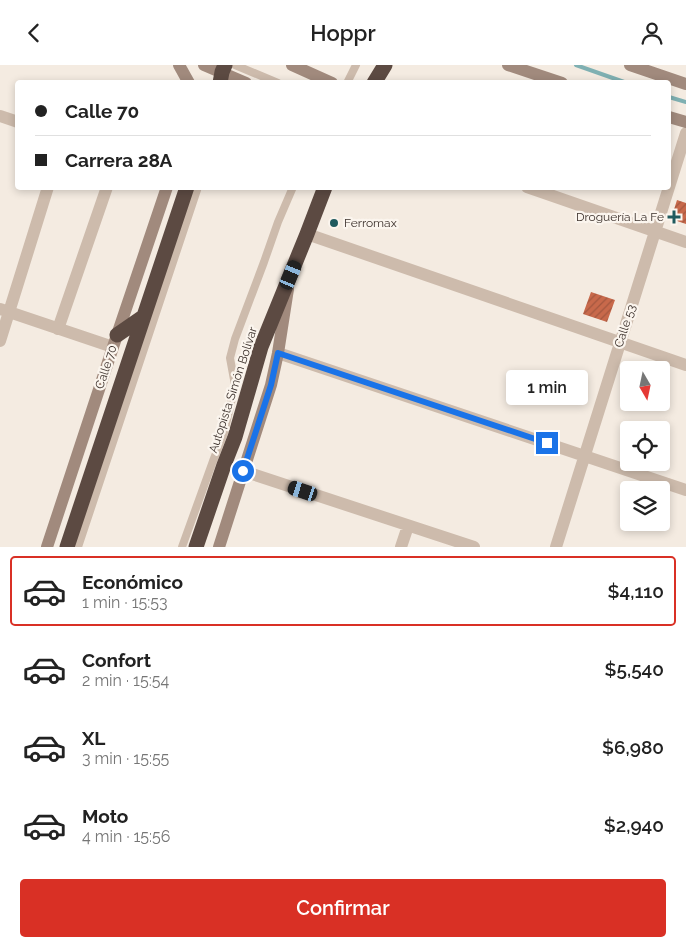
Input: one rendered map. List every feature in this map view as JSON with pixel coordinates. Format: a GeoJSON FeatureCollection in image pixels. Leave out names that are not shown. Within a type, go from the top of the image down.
{"type":"FeatureCollection","features":[{"type":"Feature","properties":{"kind":"highway"},"geometry":{"type":"LineString","coordinates":[[376,80],[385,65]]}},
{"type":"Feature","properties":{"kind":"highway"},"geometry":{"type":"LineString","coordinates":[[66,547],[187,190]]}},
{"type":"Feature","properties":{"kind":"highway","name":"Autopista Simón Bolívar"},"geometry":{"type":"LineString","coordinates":[[196,547],[235,437],[261,347],[308,234],[324,190]]}},
{"type":"Feature","properties":{"kind":"highway"},"geometry":{"type":"LineString","coordinates":[[115,341],[143,317]]}},
{"type":"Feature","properties":{"kind":"street"},"geometry":{"type":"LineString","coordinates":[[179,65],[187,80]]}},
{"type":"Feature","properties":{"kind":"street"},"geometry":{"type":"LineString","coordinates":[[204,65],[220,76],[251,76]]}},
{"type":"Feature","properties":{"kind":"street"},"geometry":{"type":"LineString","coordinates":[[292,65],[325,80]]}},
{"type":"Feature","properties":{"kind":"street"},"geometry":{"type":"LineString","coordinates":[[508,65],[553,80]]}},
{"type":"Feature","properties":{"kind":"street"},"geometry":{"type":"LineString","coordinates":[[630,65],[686,84]]}},
{"type":"Feature","properties":{"kind":"street"},"geometry":{"type":"LineString","coordinates":[[0,116],[15,121]]}},
{"type":"Feature","properties":{"kind":"street"},"geometry":{"type":"LineString","coordinates":[[671,118],[686,123]]}},
{"type":"Feature","properties":{"kind":"street","name":"Calle 53"},"geometry":{"type":"LineString","coordinates":[[671,180],[686,133]]}},
{"type":"Feature","properties":{"kind":"street"},"geometry":{"type":"LineString","coordinates":[[0,341],[4,311],[47,190]]}},
{"type":"Feature","properties":{"kind":"street"},"geometry":{"type":"LineString","coordinates":[[58,329],[106,190]]}},
{"type":"Feature","properties":{"kind":"street","name":"Calle 70"},"geometry":{"type":"LineString","coordinates":[[47,547],[166,190]]}},
{"type":"Feature","properties":{"kind":"street"},"geometry":{"type":"LineString","coordinates":[[536,190],[686,242]]}},
{"type":"Feature","properties":{"kind":"street","name":"Calle 53"},"geometry":{"type":"LineString","coordinates":[[556,547],[668,190]]}},
{"type":"Feature","properties":{"kind":"street"},"geometry":{"type":"LineString","coordinates":[[308,234],[686,365]]}},
{"type":"Feature","properties":{"kind":"street"},"geometry":{"type":"LineString","coordinates":[[219,547],[271,385],[291,275]]}},
{"type":"Feature","properties":{"kind":"street"},"geometry":{"type":"LineString","coordinates":[[4,311],[58,329],[115,341]]}},
{"type":"Feature","properties":{"kind":"street"},"geometry":{"type":"LineString","coordinates":[[278,353],[686,490]]}},
{"type":"Feature","properties":{"kind":"street"},"geometry":{"type":"LineString","coordinates":[[243,471],[474,547]]}},
{"type":"Feature","properties":{"kind":"street"},"geometry":{"type":"LineString","coordinates":[[401,547],[408,526]]}},
{"type":"Feature","properties":{"kind":"lane"},"geometry":{"type":"LineString","coordinates":[[235,65],[251,76],[266,80]]}},
{"type":"Feature","properties":{"kind":"lane"},"geometry":{"type":"LineString","coordinates":[[348,80],[356,65]]}},
{"type":"Feature","properties":{"kind":"lane"},"geometry":{"type":"LineString","coordinates":[[78,547],[197,190]]}},
{"type":"Feature","properties":{"kind":"lane"},"geometry":{"type":"LineString","coordinates":[[182,547],[224,433],[235,385],[230,358],[235,339],[292,190]]}},
{"type":"Feature","properties":{"kind":"building"},"geometry":{"type":"Polygon","coordinates":[[[677,200],[686,203],[686,224],[671,219],[677,200]]]}},
{"type":"Feature","properties":{"kind":"building"},"geometry":{"type":"Polygon","coordinates":[[[591,292],[615,300],[607,322],[583,314],[591,292]]]}},
{"type":"Feature","properties":{"kind":"waterway"},"geometry":{"type":"LineString","coordinates":[[576,65],[618,80]]}},
{"type":"Feature","properties":{"kind":"waterway"},"geometry":{"type":"LineString","coordinates":[[671,98],[686,102]]}},
{"type":"Feature","properties":{"kind":"place","name":"Droguería La Fe"},"geometry":{"type":"Point","coordinates":[674,217]}},
{"type":"Feature","properties":{"kind":"place","name":"Ferromax"},"geometry":{"type":"Point","coordinates":[334,223]}},
{"type":"Feature","properties":{"kind":"route"},"geometry":{"type":"LineString","coordinates":[[243,471],[271,385],[278,353],[547,443]]}}]}
